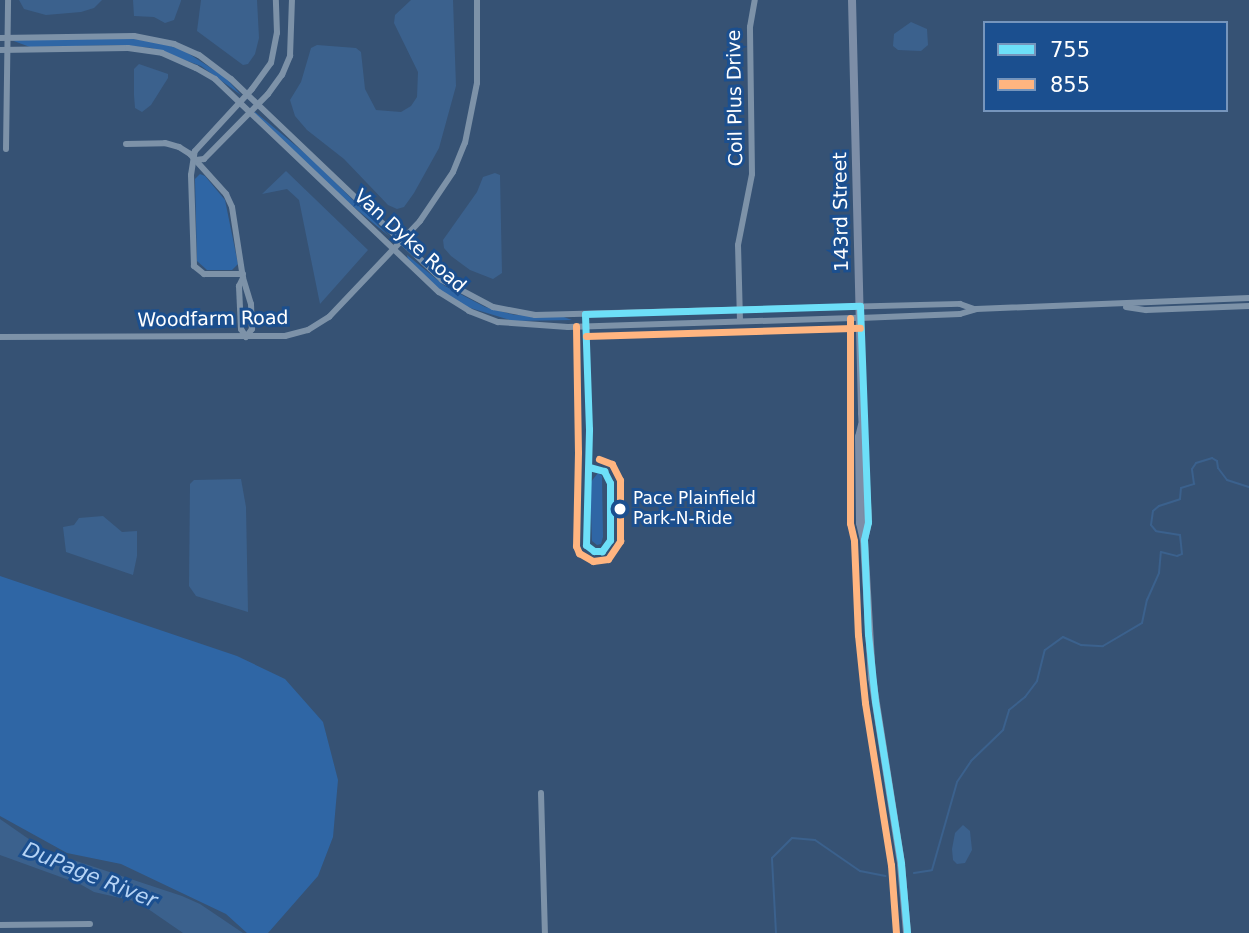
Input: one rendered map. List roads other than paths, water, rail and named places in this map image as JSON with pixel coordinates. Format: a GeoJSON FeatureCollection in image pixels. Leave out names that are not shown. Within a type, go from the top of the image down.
{"type":"FeatureCollection","features":[{"type":"Feature","properties":{"kind":"main road","name":"143rd Street"},"geometry":{"type":"LineString","coordinates":[[852,0],[862,423],[859,437],[860,523],[864,540],[872,678],[899,843],[907,933]]}},
{"type":"Feature","properties":{"kind":"street"},"geometry":{"type":"LineString","coordinates":[[6,149],[3,50],[8,0]]}},
{"type":"Feature","properties":{"kind":"street"},"geometry":{"type":"LineString","coordinates":[[243,276],[204,274],[194,266],[191,181],[196,160],[195,151],[271,63],[277,33],[276,0]]}},
{"type":"Feature","properties":{"kind":"street"},"geometry":{"type":"LineString","coordinates":[[196,160],[204,159],[282,75],[290,56],[292,0]]}},
{"type":"Feature","properties":{"kind":"street","name":"Woodfarm Road"},"geometry":{"type":"LineString","coordinates":[[0,337],[292,335],[322,322],[394,249],[438,197],[465,143],[477,83],[477,0]]}},
{"type":"Feature","properties":{"kind":"street","name":"Coil Plus Drive"},"geometry":{"type":"LineString","coordinates":[[740,321],[738,245],[752,174],[750,27],[755,0]]}},
{"type":"Feature","properties":{"kind":"street","name":"Van Dyke Road"},"geometry":{"type":"LineString","coordinates":[[4,38],[116,35],[156,39],[199,55],[247,94],[453,287],[477,301],[509,312],[585,314],[960,304],[976,309]]}},
{"type":"Feature","properties":{"kind":"street","name":"Van Dyke Road"},"geometry":{"type":"LineString","coordinates":[[3,50],[128,48],[162,53],[215,79],[448,299],[469,312],[498,322],[568,327],[860,318],[961,314],[976,309],[1120,306],[1145,302],[1249,298]]}},
{"type":"Feature","properties":{"kind":"street"},"geometry":{"type":"LineString","coordinates":[[0,88],[5,97]]}},
{"type":"Feature","properties":{"kind":"street"},"geometry":{"type":"LineString","coordinates":[[126,144],[170,144],[196,160],[231,202],[252,316],[252,329],[246,337],[241,327],[239,286],[243,276]]}},
{"type":"Feature","properties":{"kind":"street","name":"Van Dyke Road"},"geometry":{"type":"LineString","coordinates":[[1120,306],[1146,310],[1249,306]]}},
{"type":"Feature","properties":{"kind":"street"},"geometry":{"type":"LineString","coordinates":[[541,793],[545,933]]}},
{"type":"Feature","properties":{"kind":"street"},"geometry":{"type":"LineString","coordinates":[[0,925],[90,924]]}},
{"type":"Feature","properties":{"kind":"water"},"geometry":{"type":"Polygon","coordinates":[[[19,0],[102,0],[94,8],[81,12],[46,15],[24,9],[19,0]]]}},
{"type":"Feature","properties":{"kind":"water"},"geometry":{"type":"Polygon","coordinates":[[[133,0],[181,1],[174,20],[165,23],[154,17],[134,16],[133,0]]]}},
{"type":"Feature","properties":{"kind":"water"},"geometry":{"type":"Polygon","coordinates":[[[201,0],[257,0],[259,38],[255,54],[248,64],[243,65],[197,31],[201,0]]]}},
{"type":"Feature","properties":{"kind":"water"},"geometry":{"type":"Polygon","coordinates":[[[411,0],[453,0],[456,86],[439,148],[414,193],[404,207],[397,209],[388,205],[344,159],[307,130],[295,116],[290,100],[301,82],[311,48],[317,45],[356,48],[361,52],[365,89],[376,110],[401,112],[411,106],[417,97],[418,72],[394,23],[395,15],[411,0]]]}},
{"type":"Feature","properties":{"kind":"water"},"geometry":{"type":"Polygon","coordinates":[[[911,22],[927,29],[928,45],[921,51],[898,50],[893,46],[894,34],[911,22]]]}},
{"type":"Feature","properties":{"kind":"water"},"geometry":{"type":"Polygon","coordinates":[[[139,64],[168,74],[151,105],[142,112],[135,108],[134,95],[134,69],[139,64]]]}},
{"type":"Feature","properties":{"kind":"water"},"geometry":{"type":"Polygon","coordinates":[[[286,171],[368,250],[320,304],[299,200],[287,189],[262,194],[286,171]]]}},
{"type":"Feature","properties":{"kind":"water"},"geometry":{"type":"Polygon","coordinates":[[[495,173],[500,175],[502,273],[493,279],[470,270],[451,256],[444,248],[443,240],[477,192],[483,177],[495,173]]]}},
{"type":"Feature","properties":{"kind":"water"},"geometry":{"type":"Polygon","coordinates":[[[241,479],[246,507],[248,612],[196,596],[189,586],[190,484],[194,480],[241,479]]]}},
{"type":"Feature","properties":{"kind":"water"},"geometry":{"type":"Polygon","coordinates":[[[103,516],[122,532],[137,531],[137,556],[133,575],[66,552],[63,527],[74,525],[79,518],[103,516]]]}},
{"type":"Feature","properties":{"kind":"water","name":"DuPage River"},"geometry":{"type":"Polygon","coordinates":[[[0,819],[46,851],[182,896],[200,904],[243,933],[183,933],[138,902],[94,892],[80,884],[0,855],[0,819]]]}},
{"type":"Feature","properties":{"kind":"water"},"geometry":{"type":"Polygon","coordinates":[[[963,825],[970,831],[972,850],[965,863],[957,864],[953,860],[952,849],[955,833],[963,825]]]}},
{"type":"Feature","properties":{"kind":"waterway"},"geometry":{"type":"LineString","coordinates":[[914,873],[932,870],[957,782],[971,761],[1003,730],[1009,710],[1025,697],[1037,681],[1045,650],[1063,637],[1081,645],[1103,646],[1142,623],[1147,600],[1159,573],[1161,552],[1177,556],[1182,554],[1180,535],[1156,531],[1151,525],[1153,511],[1159,506],[1180,499],[1181,488],[1194,484],[1192,469],[1196,463],[1212,458],[1217,461],[1218,468],[1227,480],[1249,487]]}},
{"type":"Feature","properties":{"kind":"waterway"},"geometry":{"type":"LineString","coordinates":[[776,933],[772,858],[792,838],[815,840],[860,871],[886,876]]}},
{"type":"Feature","properties":{"kind":"place","name":"Pace Plainfield Park-N-Ride"},"geometry":{"type":"Point","coordinates":[620,509]}}]}
